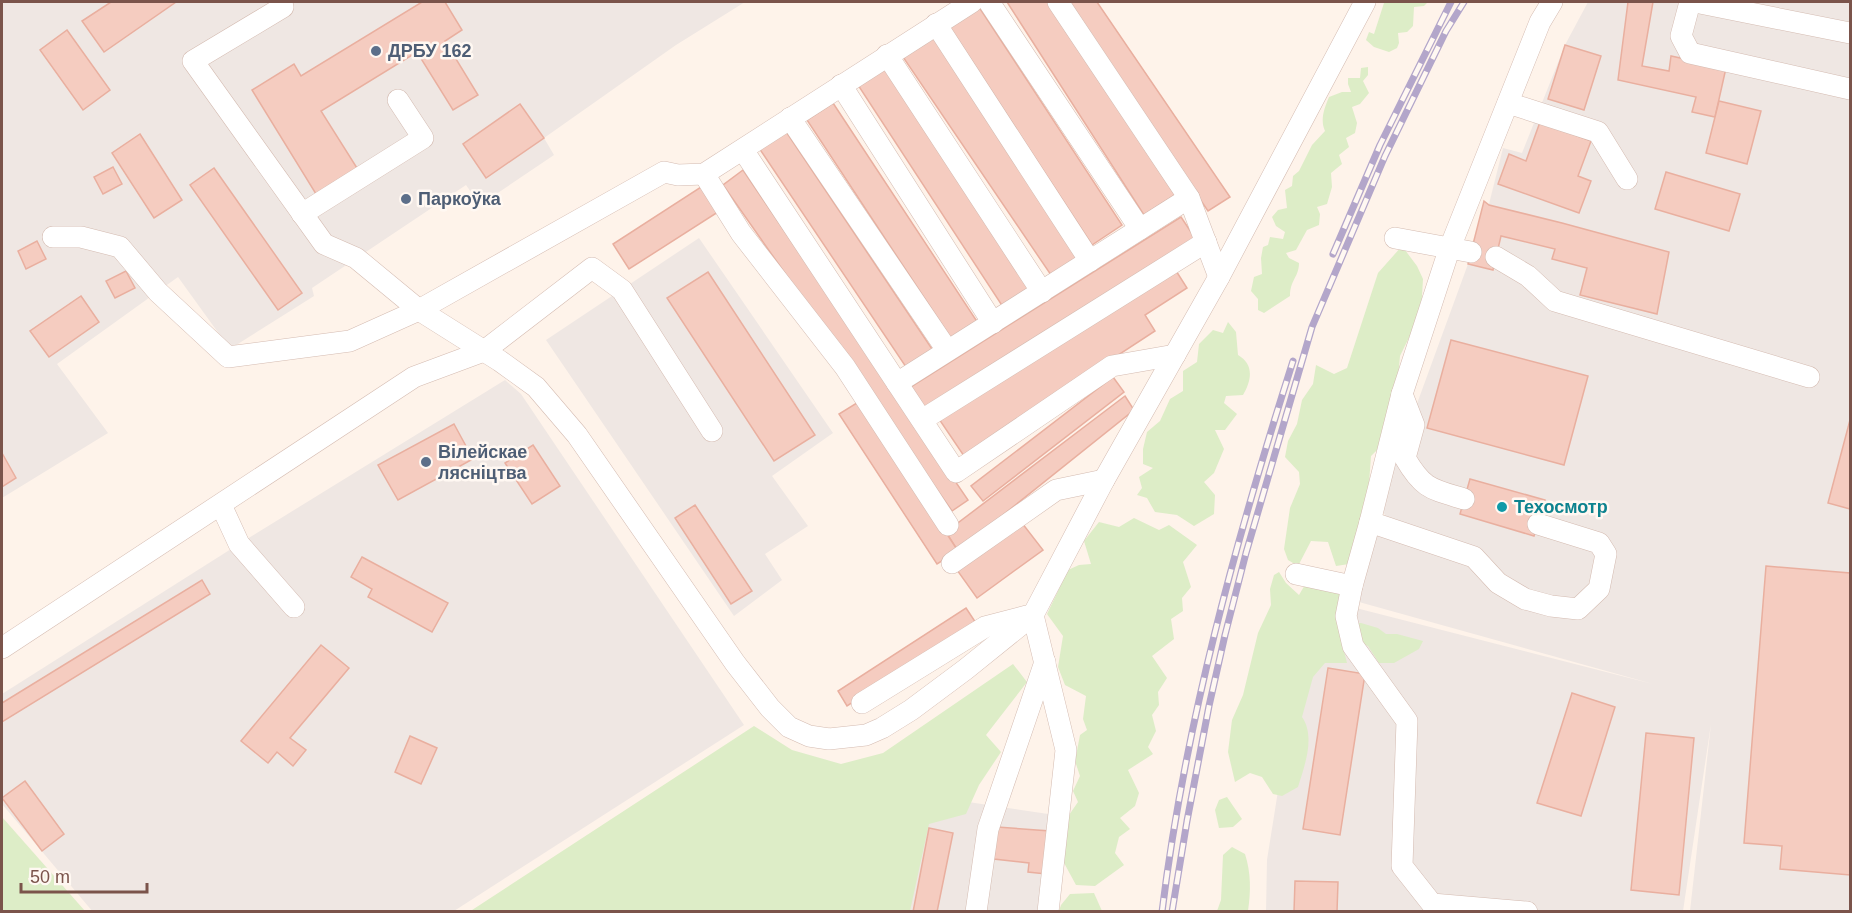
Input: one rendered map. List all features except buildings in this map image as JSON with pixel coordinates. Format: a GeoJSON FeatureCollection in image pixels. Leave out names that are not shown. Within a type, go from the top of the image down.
{"type":"FeatureCollection","features":[{"type":"Feature","properties":{"kind":"street"},"geometry":{"type":"LineString","coordinates":[[52,237],[81,237],[120,247],[158,292],[228,357],[350,341],[419,310],[664,172],[678,175],[704,174],[972,2]]}},
{"type":"Feature","properties":{"kind":"street"},"geometry":{"type":"LineString","coordinates":[[989,2],[1140,229]]}},
{"type":"Feature","properties":{"kind":"street"},"geometry":{"type":"LineString","coordinates":[[1058,2],[1189,198],[1219,277]]}},
{"type":"Feature","properties":{"kind":"street"},"geometry":{"type":"LineString","coordinates":[[283,7],[193,61],[324,244],[356,258],[419,310],[536,387],[577,435],[770,708],[789,727],[799,733],[818,738],[841,739],[866,735],[911,710],[1033,615],[1104,480],[1219,277],[1365,2]]}},
{"type":"Feature","properties":{"kind":"street"},"geometry":{"type":"LineString","coordinates":[[1527,912],[1432,904],[1402,866],[1407,721],[1353,646],[1346,616],[1402,394],[1449,250],[1540,22],[1552,2]]}},
{"type":"Feature","properties":{"kind":"street"},"geometry":{"type":"LineString","coordinates":[[1690,2],[1681,36],[1690,53],[1851,89]]}},
{"type":"Feature","properties":{"kind":"street"},"geometry":{"type":"LineString","coordinates":[[1695,2],[1851,33]]}},
{"type":"Feature","properties":{"kind":"street"},"geometry":{"type":"LineString","coordinates":[[936,24],[1090,261]]}},
{"type":"Feature","properties":{"kind":"street"},"geometry":{"type":"LineString","coordinates":[[887,55],[1042,292]]}},
{"type":"Feature","properties":{"kind":"street"},"geometry":{"type":"LineString","coordinates":[[841,85],[993,323]]}},
{"type":"Feature","properties":{"kind":"street"},"geometry":{"type":"LineString","coordinates":[[302,214],[423,138],[398,100]]}},
{"type":"Feature","properties":{"kind":"street"},"geometry":{"type":"LineString","coordinates":[[1508,103],[1598,132],[1627,179]]}},
{"type":"Feature","properties":{"kind":"street"},"geometry":{"type":"LineString","coordinates":[[790,118],[946,350]]}},
{"type":"Feature","properties":{"kind":"street"},"geometry":{"type":"LineString","coordinates":[[743,150],[956,472],[1112,366],[1175,355]]}},
{"type":"Feature","properties":{"kind":"street"},"geometry":{"type":"LineString","coordinates":[[704,174],[741,234],[846,367],[948,525]]}},
{"type":"Feature","properties":{"kind":"street"},"geometry":{"type":"LineString","coordinates":[[897,383],[1189,198]]}},
{"type":"Feature","properties":{"kind":"street"},"geometry":{"type":"LineString","coordinates":[[1395,238],[1449,250],[1471,252]]}},
{"type":"Feature","properties":{"kind":"street"},"geometry":{"type":"LineString","coordinates":[[922,420],[1206,242]]}},
{"type":"Feature","properties":{"kind":"street"},"geometry":{"type":"LineString","coordinates":[[1496,257],[1528,276],[1555,301],[1809,377]]}},
{"type":"Feature","properties":{"kind":"street"},"geometry":{"type":"LineString","coordinates":[[2,648],[414,377],[484,351],[592,268],[622,290],[712,431]]}},
{"type":"Feature","properties":{"kind":"street"},"geometry":{"type":"LineString","coordinates":[[1402,394],[1414,425],[1405,458],[1416,477],[1432,489],[1464,500]]}},
{"type":"Feature","properties":{"kind":"street"},"geometry":{"type":"LineString","coordinates":[[952,563],[1056,490],[1104,480]]}},
{"type":"Feature","properties":{"kind":"street"},"geometry":{"type":"LineString","coordinates":[[221,504],[239,544],[294,607]]}},
{"type":"Feature","properties":{"kind":"street"},"geometry":{"type":"LineString","coordinates":[[1370,522],[1474,557],[1498,583],[1525,599],[1551,606],[1578,609],[1599,589],[1606,554],[1599,543],[1538,524]]}},
{"type":"Feature","properties":{"kind":"street"},"geometry":{"type":"LineString","coordinates":[[1296,574],[1352,586]]}},
{"type":"Feature","properties":{"kind":"street"},"geometry":{"type":"LineString","coordinates":[[1033,615],[1066,750],[1048,912]]}},
{"type":"Feature","properties":{"kind":"street"},"geometry":{"type":"LineString","coordinates":[[862,703],[985,627],[1033,615]]}},
{"type":"Feature","properties":{"kind":"street"},"geometry":{"type":"LineString","coordinates":[[976,912],[988,829],[1045,662]]}},
{"type":"Feature","properties":{"kind":"shaded area","name":"ДРБУ 162"},"geometry":{"type":"Polygon","coordinates":[[[2,2],[745,2],[676,45],[544,138],[554,155],[480,205],[466,185],[312,288],[314,296],[230,349],[178,277],[57,364],[108,433],[2,498],[2,2]]]}},
{"type":"Feature","properties":{"kind":"shaded area"},"geometry":{"type":"Polygon","coordinates":[[[1588,2],[1850,2],[1850,911],[1690,911],[1711,724],[1683,911],[1266,912],[1267,860],[1309,596],[1653,684],[1359,602],[1376,536],[1388,521],[1380,505],[1468,264],[1484,201],[1489,204],[1503,148],[1522,153],[1565,45],[1588,2]]]}},
{"type":"Feature","properties":{"kind":"shaded area"},"geometry":{"type":"Polygon","coordinates":[[[699,238],[833,433],[772,476],[808,526],[765,554],[782,580],[734,616],[546,340],[699,238]]]}},
{"type":"Feature","properties":{"kind":"shaded area"},"geometry":{"type":"Polygon","coordinates":[[[505,380],[521,394],[744,725],[454,911],[93,912],[2,804],[2,694],[505,380]]]}},
{"type":"Feature","properties":{"kind":"shaded area"},"geometry":{"type":"Polygon","coordinates":[[[942,798],[1055,815],[1043,911],[865,912],[942,798]]]}},
{"type":"Feature","properties":{"kind":"green space"},"geometry":{"type":"Polygon","coordinates":[[[1428,2],[1424,6],[1414,7],[1413,26],[1407,32],[1398,33],[1397,48],[1389,52],[1374,47],[1366,40],[1369,32],[1374,34],[1384,3],[1428,2]]]}},
{"type":"Feature","properties":{"kind":"green space"},"geometry":{"type":"Polygon","coordinates":[[[1368,67],[1368,75],[1363,81],[1369,93],[1360,104],[1352,107],[1357,123],[1355,133],[1346,138],[1349,147],[1339,155],[1342,164],[1331,173],[1332,187],[1327,204],[1317,207],[1320,214],[1319,225],[1307,230],[1296,250],[1286,253],[1289,258],[1299,263],[1290,296],[1264,313],[1258,310],[1258,299],[1251,291],[1254,277],[1262,274],[1263,247],[1268,245],[1270,237],[1283,239],[1285,232],[1276,226],[1272,217],[1278,210],[1287,208],[1285,190],[1292,186],[1293,176],[1299,171],[1312,145],[1325,131],[1324,110],[1329,97],[1342,92],[1351,92],[1348,78],[1360,78],[1361,68],[1368,67]]]}},
{"type":"Feature","properties":{"kind":"green space"},"geometry":{"type":"Polygon","coordinates":[[[1402,246],[1417,266],[1423,279],[1421,313],[1400,356],[1396,400],[1383,444],[1371,456],[1368,498],[1349,564],[1336,566],[1328,542],[1311,541],[1298,566],[1288,560],[1284,549],[1290,508],[1300,484],[1299,472],[1285,457],[1288,441],[1297,424],[1302,400],[1313,384],[1316,365],[1334,374],[1347,368],[1378,273],[1402,246]]]}},
{"type":"Feature","properties":{"kind":"green space"},"geometry":{"type":"Polygon","coordinates":[[[1228,322],[1236,332],[1238,355],[1247,363],[1250,378],[1243,395],[1226,396],[1224,403],[1237,414],[1225,430],[1215,430],[1224,449],[1214,473],[1204,482],[1215,495],[1214,514],[1194,526],[1177,515],[1155,512],[1147,498],[1137,495],[1142,488],[1139,477],[1153,468],[1143,464],[1143,449],[1147,432],[1160,421],[1170,399],[1183,391],[1183,371],[1197,362],[1199,344],[1213,330],[1223,333],[1228,322]]]}},
{"type":"Feature","properties":{"kind":"green space"},"geometry":{"type":"Polygon","coordinates":[[[1134,518],[1159,530],[1169,525],[1197,545],[1183,562],[1191,587],[1182,598],[1183,611],[1171,619],[1174,639],[1152,656],[1167,678],[1158,692],[1159,705],[1152,715],[1156,731],[1148,747],[1153,754],[1128,770],[1139,793],[1135,806],[1120,818],[1130,829],[1119,837],[1115,853],[1124,865],[1095,886],[1076,885],[1063,861],[1069,815],[1078,802],[1073,791],[1080,776],[1075,761],[1080,735],[1087,730],[1083,719],[1086,696],[1065,685],[1058,667],[1063,636],[1047,614],[1068,570],[1079,565],[1091,564],[1084,541],[1099,522],[1119,527],[1134,518]]]}},
{"type":"Feature","properties":{"kind":"green space"},"geometry":{"type":"Polygon","coordinates":[[[1279,572],[1286,583],[1299,595],[1306,583],[1341,586],[1347,623],[1361,623],[1378,628],[1386,634],[1397,634],[1423,641],[1419,649],[1394,663],[1379,663],[1368,646],[1346,637],[1344,651],[1347,663],[1325,663],[1313,677],[1302,717],[1308,734],[1306,761],[1298,787],[1282,796],[1273,794],[1262,777],[1250,773],[1235,782],[1228,752],[1232,720],[1243,695],[1258,633],[1271,605],[1270,589],[1274,575],[1279,572]]]}},
{"type":"Feature","properties":{"kind":"green space"},"geometry":{"type":"Polygon","coordinates":[[[1013,664],[1027,682],[986,735],[1001,752],[979,785],[966,814],[929,824],[910,911],[469,912],[754,726],[792,750],[841,764],[883,753],[1013,664]]]}},
{"type":"Feature","properties":{"kind":"green space"},"geometry":{"type":"Polygon","coordinates":[[[1227,797],[1242,819],[1233,827],[1219,828],[1215,810],[1219,800],[1227,797]]]}},
{"type":"Feature","properties":{"kind":"green space"},"geometry":{"type":"Polygon","coordinates":[[[2,817],[85,911],[2,911],[2,817]]]}},
{"type":"Feature","properties":{"kind":"green space"},"geometry":{"type":"Polygon","coordinates":[[[1232,847],[1245,854],[1247,861],[1250,882],[1248,911],[1217,911],[1221,900],[1223,855],[1232,847]]]}},
{"type":"Feature","properties":{"kind":"green space"},"geometry":{"type":"Polygon","coordinates":[[[1094,893],[1102,911],[1059,911],[1070,894],[1094,893]]]}},
{"type":"Feature","properties":{"kind":"railway"},"geometry":{"type":"LineString","coordinates":[[1333,254],[1380,145],[1451,2]]}},
{"type":"Feature","properties":{"kind":"railway"},"geometry":{"type":"LineString","coordinates":[[1172,912],[1209,706],[1225,635],[1246,553],[1312,327],[1385,156],[1446,31],[1464,2]]}},
{"type":"Feature","properties":{"kind":"railway"},"geometry":{"type":"LineString","coordinates":[[1162,912],[1184,772],[1215,633],[1252,496],[1293,361]]}},
{"type":"Feature","properties":{"kind":"place","name":"ДРБУ 162"},"geometry":{"type":"Point","coordinates":[376,51]}},
{"type":"Feature","properties":{"kind":"place","name":"Паркоўка"},"geometry":{"type":"Point","coordinates":[406,199]}},
{"type":"Feature","properties":{"kind":"place","name":"Вілейскае лясніцтва"},"geometry":{"type":"Point","coordinates":[426,462]}},
{"type":"Feature","properties":{"kind":"place","name":"Техосмотр"},"geometry":{"type":"Point","coordinates":[1502,507]}}]}
